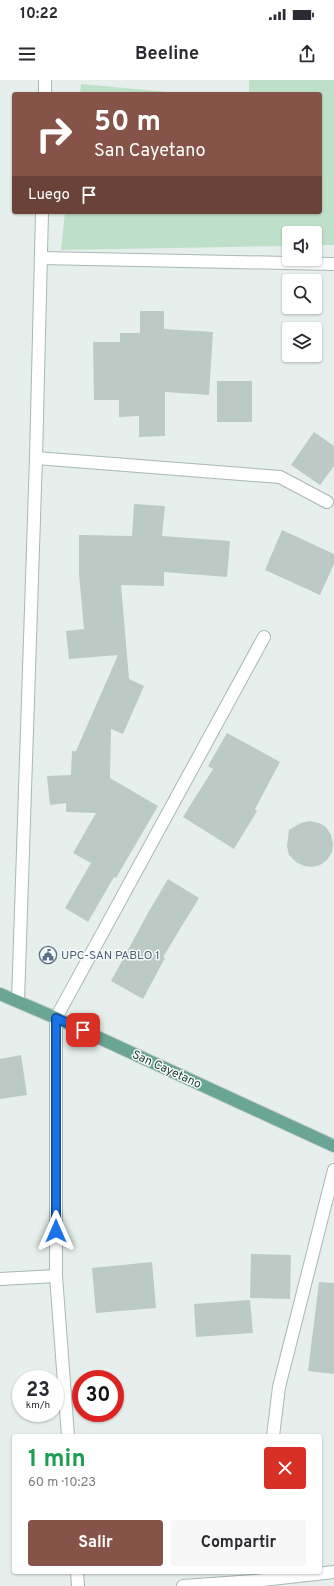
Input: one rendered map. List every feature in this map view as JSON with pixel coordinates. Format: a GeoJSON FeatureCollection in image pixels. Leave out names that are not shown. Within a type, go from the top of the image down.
{"type":"FeatureCollection","features":[{"type":"Feature","properties":{"kind":"main road","name":"San Cayetano"},"geometry":{"type":"LineString","coordinates":[[0,994],[56,1018],[334,1146]]}},
{"type":"Feature","properties":{"kind":"street"},"geometry":{"type":"LineString","coordinates":[[45,80],[45,92]]}},
{"type":"Feature","properties":{"kind":"street"},"geometry":{"type":"LineString","coordinates":[[18,1001],[36,458],[42,214]]}},
{"type":"Feature","properties":{"kind":"street"},"geometry":{"type":"LineString","coordinates":[[41,258],[334,264]]}},
{"type":"Feature","properties":{"kind":"street"},"geometry":{"type":"LineString","coordinates":[[36,458],[280,476],[327,502]]}},
{"type":"Feature","properties":{"kind":"street"},"geometry":{"type":"LineString","coordinates":[[68,1434],[56,1276],[56,1018],[264,637]]}},
{"type":"Feature","properties":{"kind":"street"},"geometry":{"type":"LineString","coordinates":[[273,1434],[279,1387],[334,1170]]}},
{"type":"Feature","properties":{"kind":"street"},"geometry":{"type":"LineString","coordinates":[[0,1279],[56,1276]]}},
{"type":"Feature","properties":{"kind":"street"},"geometry":{"type":"LineString","coordinates":[[322,1573],[334,1572]]}},
{"type":"Feature","properties":{"kind":"street"},"geometry":{"type":"LineString","coordinates":[[77,1574],[78,1586]]}},
{"type":"Feature","properties":{"kind":"street"},"geometry":{"type":"LineString","coordinates":[[184,1586],[254,1576],[294,1574]]}},
{"type":"Feature","properties":{"kind":"green space"},"geometry":{"type":"Polygon","coordinates":[[[249,80],[334,80],[334,245],[322,245],[322,226],[282,226],[282,246],[61,250],[65,214],[322,214],[322,92],[249,92],[249,80]]]}},
{"type":"Feature","properties":{"kind":"green space"},"geometry":{"type":"Polygon","coordinates":[[[81,84],[168,92],[80,92],[81,84]]]}},
{"type":"Feature","properties":{"kind":"building"},"geometry":{"type":"Polygon","coordinates":[[[140,311],[164,311],[164,329],[213,332],[209,395],[165,392],[165,436],[139,437],[139,416],[119,417],[119,400],[94,400],[93,342],[120,342],[120,333],[140,333],[140,311]]]}},
{"type":"Feature","properties":{"kind":"building"},"geometry":{"type":"Polygon","coordinates":[[[217,381],[252,381],[252,422],[217,422],[217,381]]]}},
{"type":"Feature","properties":{"kind":"building"},"geometry":{"type":"Polygon","coordinates":[[[314,432],[334,446],[334,466],[320,485],[291,465],[314,432]]]}},
{"type":"Feature","properties":{"kind":"building"},"geometry":{"type":"Polygon","coordinates":[[[134,504],[165,506],[162,536],[230,541],[227,577],[164,572],[164,586],[121,585],[129,679],[144,686],[123,734],[111,729],[110,778],[158,806],[116,878],[114,877],[88,922],[65,908],[91,863],[73,853],[96,813],[66,812],[66,803],[50,805],[47,776],[71,775],[72,751],[76,751],[118,655],[69,659],[66,631],[84,629],[79,574],[79,535],[132,536],[134,504]]]}},
{"type":"Feature","properties":{"kind":"building"},"geometry":{"type":"Polygon","coordinates":[[[282,530],[334,554],[334,564],[320,595],[265,570],[282,530]]]}},
{"type":"Feature","properties":{"kind":"building"},"geometry":{"type":"Polygon","coordinates":[[[227,733],[280,762],[255,809],[257,811],[234,849],[183,817],[213,769],[208,766],[227,733]]]}},
{"type":"Feature","properties":{"kind":"building"},"geometry":{"type":"Polygon","coordinates":[[[310,821],[319,823],[326,827],[331,835],[333,844],[332,852],[327,860],[320,865],[312,867],[304,866],[296,862],[289,855],[287,846],[289,830],[301,823],[310,821]]]}},
{"type":"Feature","properties":{"kind":"building"},"geometry":{"type":"Polygon","coordinates":[[[168,879],[199,898],[163,957],[165,958],[143,999],[111,981],[168,879]]]}},
{"type":"Feature","properties":{"kind":"building"},"geometry":{"type":"Polygon","coordinates":[[[21,1055],[27,1095],[0,1099],[0,1059],[21,1055]]]}},
{"type":"Feature","properties":{"kind":"building"},"geometry":{"type":"Polygon","coordinates":[[[251,1254],[291,1255],[290,1299],[250,1298],[251,1254]]]}},
{"type":"Feature","properties":{"kind":"building"},"geometry":{"type":"Polygon","coordinates":[[[152,1262],[156,1308],[96,1313],[92,1268],[152,1262]]]}},
{"type":"Feature","properties":{"kind":"building"},"geometry":{"type":"Polygon","coordinates":[[[319,1282],[334,1283],[334,1374],[308,1371],[319,1282]]]}},
{"type":"Feature","properties":{"kind":"building"},"geometry":{"type":"Polygon","coordinates":[[[250,1300],[253,1333],[196,1337],[194,1304],[250,1300]]]}},
{"type":"Feature","properties":{"kind":"place","name":"UPC-SAN PABLO 1"},"geometry":{"type":"Point","coordinates":[48,955]}},
{"type":"Feature","properties":{"kind":"route"},"geometry":{"type":"LineString","coordinates":[[56,1231],[56,1018],[83,1030]]}}]}
